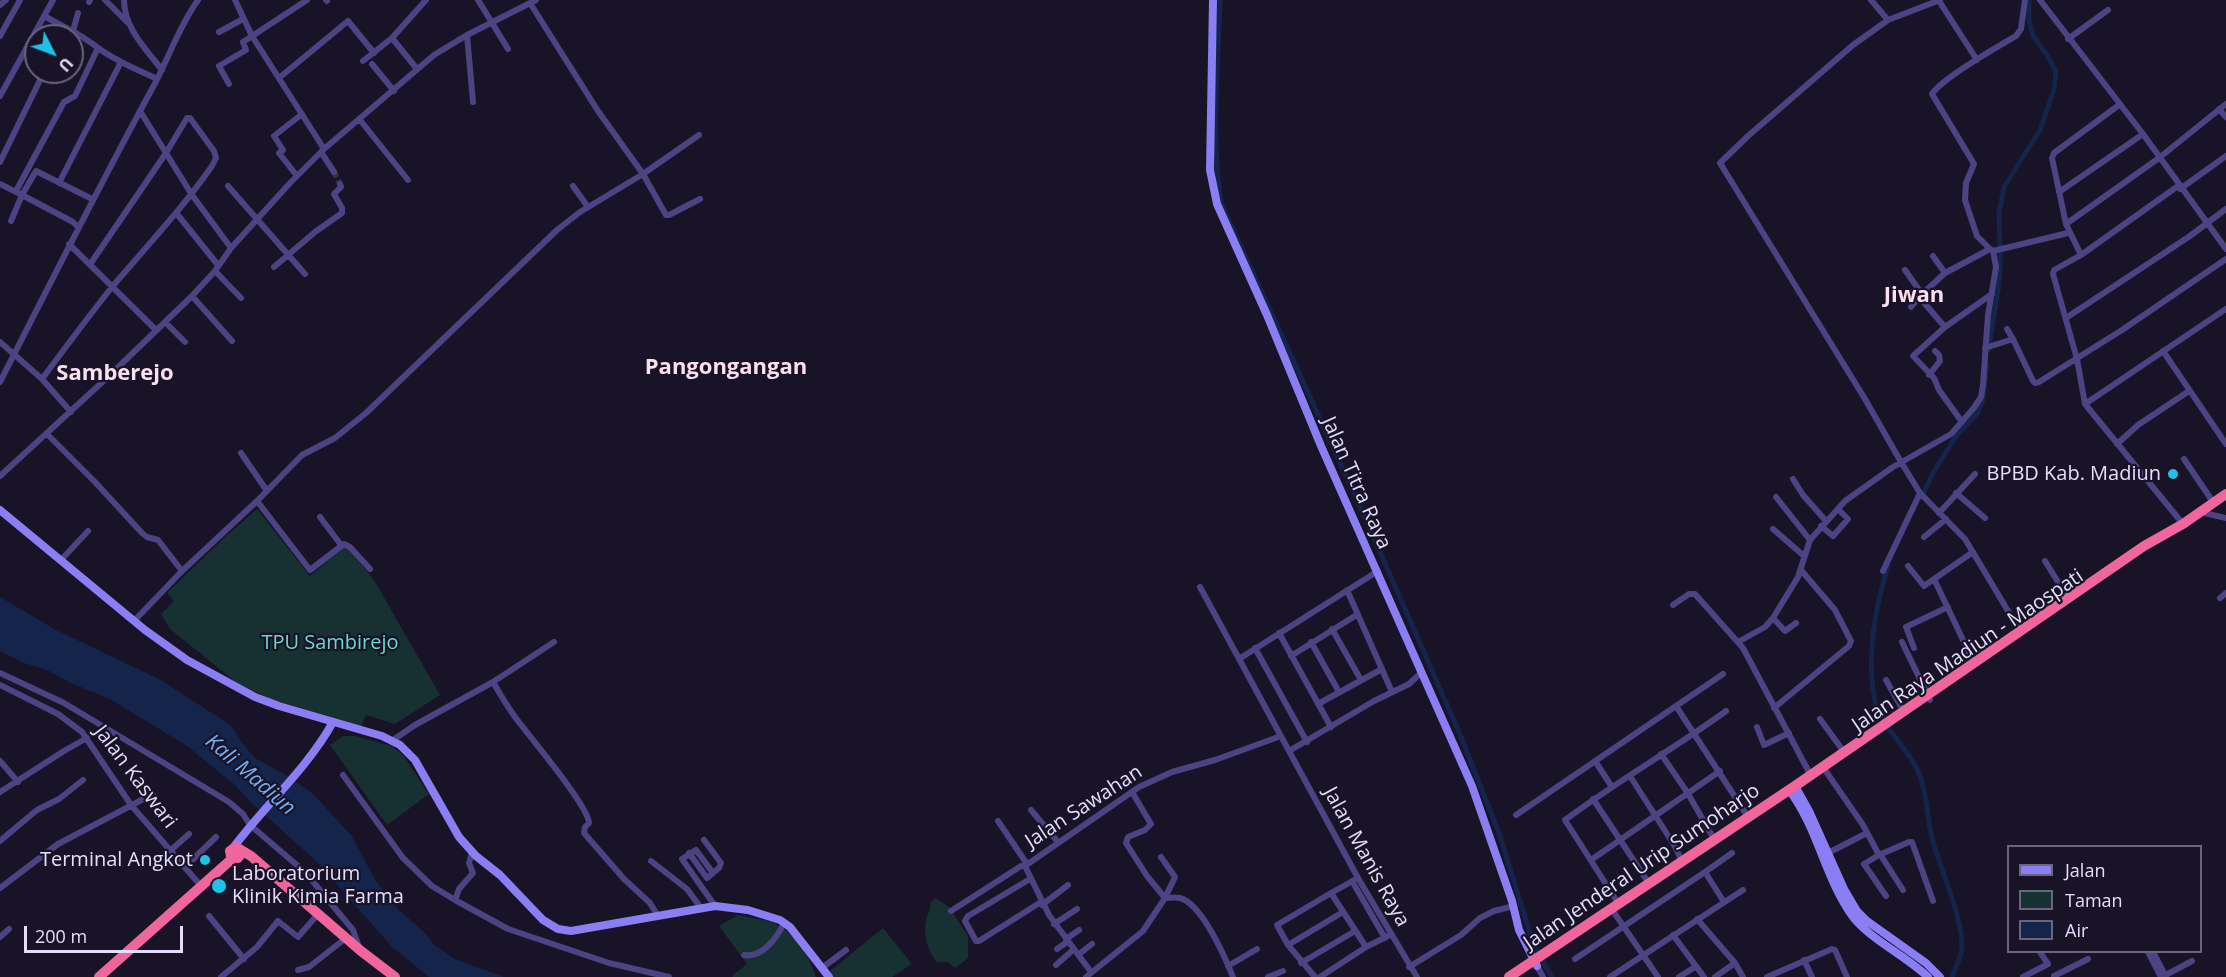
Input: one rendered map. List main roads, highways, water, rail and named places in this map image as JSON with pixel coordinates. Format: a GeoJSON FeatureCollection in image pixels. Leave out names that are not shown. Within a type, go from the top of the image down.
{"type":"FeatureCollection","features":[{"type":"Feature","properties":{"kind":"highway","name":"Jalan Raya Madiun - Maospati"},"geometry":{"type":"LineString","coordinates":[[1794,791],[2097,582],[2147,551],[2157,540],[2226,494]]}},
{"type":"Feature","properties":{"kind":"highway","name":"Jalan Raya Madiun - Maospati"},"geometry":{"type":"LineString","coordinates":[[1794,791],[1810,774],[1886,727],[1904,712],[1929,698],[1974,663],[2068,598],[2097,582]]}},
{"type":"Feature","properties":{"kind":"highway","name":"Jalan Jenderal Urip Sumoharjo"},"geometry":{"type":"LineString","coordinates":[[1614,908],[1648,882],[1714,838],[1794,791]]}},
{"type":"Feature","properties":{"kind":"highway","name":"Jalan Jenderal Urip Sumoharjo"},"geometry":{"type":"LineString","coordinates":[[1509,977],[1541,959],[1614,908],[1794,791]]}},
{"type":"Feature","properties":{"kind":"highway"},"geometry":{"type":"LineString","coordinates":[[99,977],[236,852],[258,861],[346,938],[381,973],[395,977]]}},
{"type":"Feature","properties":{"kind":"highway","name":"Jalan Jenderal Urip Sumoharjo"},"geometry":{"type":"LineString","coordinates":[[1520,977],[1541,959]]}},
{"type":"Feature","properties":{"kind":"main road","name":"Jalan Titra Raya"},"geometry":{"type":"LineString","coordinates":[[1213,0],[1209,138],[1212,188],[1226,226],[1472,786],[1514,906],[1519,930],[1541,959]]}},
{"type":"Feature","properties":{"kind":"main road"},"geometry":{"type":"LineString","coordinates":[[0,510],[134,621],[188,660],[255,697],[393,740],[400,745],[415,760],[459,837],[543,920],[558,929],[579,930],[715,906],[748,910],[784,923],[799,937],[829,977]]}},
{"type":"Feature","properties":{"kind":"main road"},"geometry":{"type":"LineString","coordinates":[[236,852],[252,824],[321,742],[333,722]]}},
{"type":"Feature","properties":{"kind":"main road"},"geometry":{"type":"LineString","coordinates":[[1794,791],[1857,911],[1928,977]]}},
{"type":"Feature","properties":{"kind":"main road"},"geometry":{"type":"LineString","coordinates":[[1794,791],[1852,916],[1943,976]]}},
{"type":"Feature","properties":{"kind":"water","name":"Kali Madiun"},"geometry":{"type":"Polygon","coordinates":[[[0,597],[56,630],[159,679],[232,726],[242,743],[255,758],[288,776],[313,794],[351,835],[376,881],[398,909],[425,933],[434,945],[455,959],[504,977],[429,977],[392,947],[317,862],[235,785],[187,746],[110,699],[0,651],[0,597]]]}},
{"type":"Feature","properties":{"kind":"waterway"},"geometry":{"type":"LineString","coordinates":[[1220,0],[1216,153],[1221,203],[1355,495],[1459,732],[1499,833],[1533,943],[1552,977]]}},
{"type":"Feature","properties":{"kind":"waterway"},"geometry":{"type":"LineString","coordinates":[[2000,246],[1999,213],[2004,187],[2040,130],[2054,90],[2056,72],[2033,36],[2029,21],[2029,0]]}},
{"type":"Feature","properties":{"kind":"waterway"},"geometry":{"type":"LineString","coordinates":[[1989,350],[1998,289],[2000,252]]}},
{"type":"Feature","properties":{"kind":"waterway"},"geometry":{"type":"LineString","coordinates":[[1921,498],[1933,473],[1956,436],[1977,414],[1983,400],[1987,365]]}},
{"type":"Feature","properties":{"kind":"waterway"},"geometry":{"type":"LineString","coordinates":[[1888,566],[1873,633],[1872,685],[1882,718],[1916,767],[1923,785],[1933,842],[1955,908],[1961,935],[1962,951],[1952,977]]}},
{"type":"Feature","properties":{"kind":"tunnel"},"geometry":{"type":"LineString","coordinates":[[334,172],[340,184]]}},
{"type":"Feature","properties":{"kind":"place","name":"BPBD Kab. Madiun"},"geometry":{"type":"Point","coordinates":[2173,474]}},
{"type":"Feature","properties":{"kind":"place","name":"Terminal Angkot"},"geometry":{"type":"Point","coordinates":[205,860]}},
{"type":"Feature","properties":{"kind":"place","name":"Laboratorium Klinik Kimia Farma"},"geometry":{"type":"Point","coordinates":[219,886]}},
{"type":"Feature","properties":{"kind":"district","name":"Jiwan"},"geometry":{"type":"Point","coordinates":[1914,296]}},
{"type":"Feature","properties":{"kind":"district","name":"Pangongangan"},"geometry":{"type":"Point","coordinates":[726,368]}},
{"type":"Feature","properties":{"kind":"district","name":"Samberejo"},"geometry":{"type":"Point","coordinates":[115,374]}},
{"type":"Feature","properties":{"kind":"park label","name":"TPU Sambirejo"},"geometry":{"type":"Point","coordinates":[330,643]}}]}
